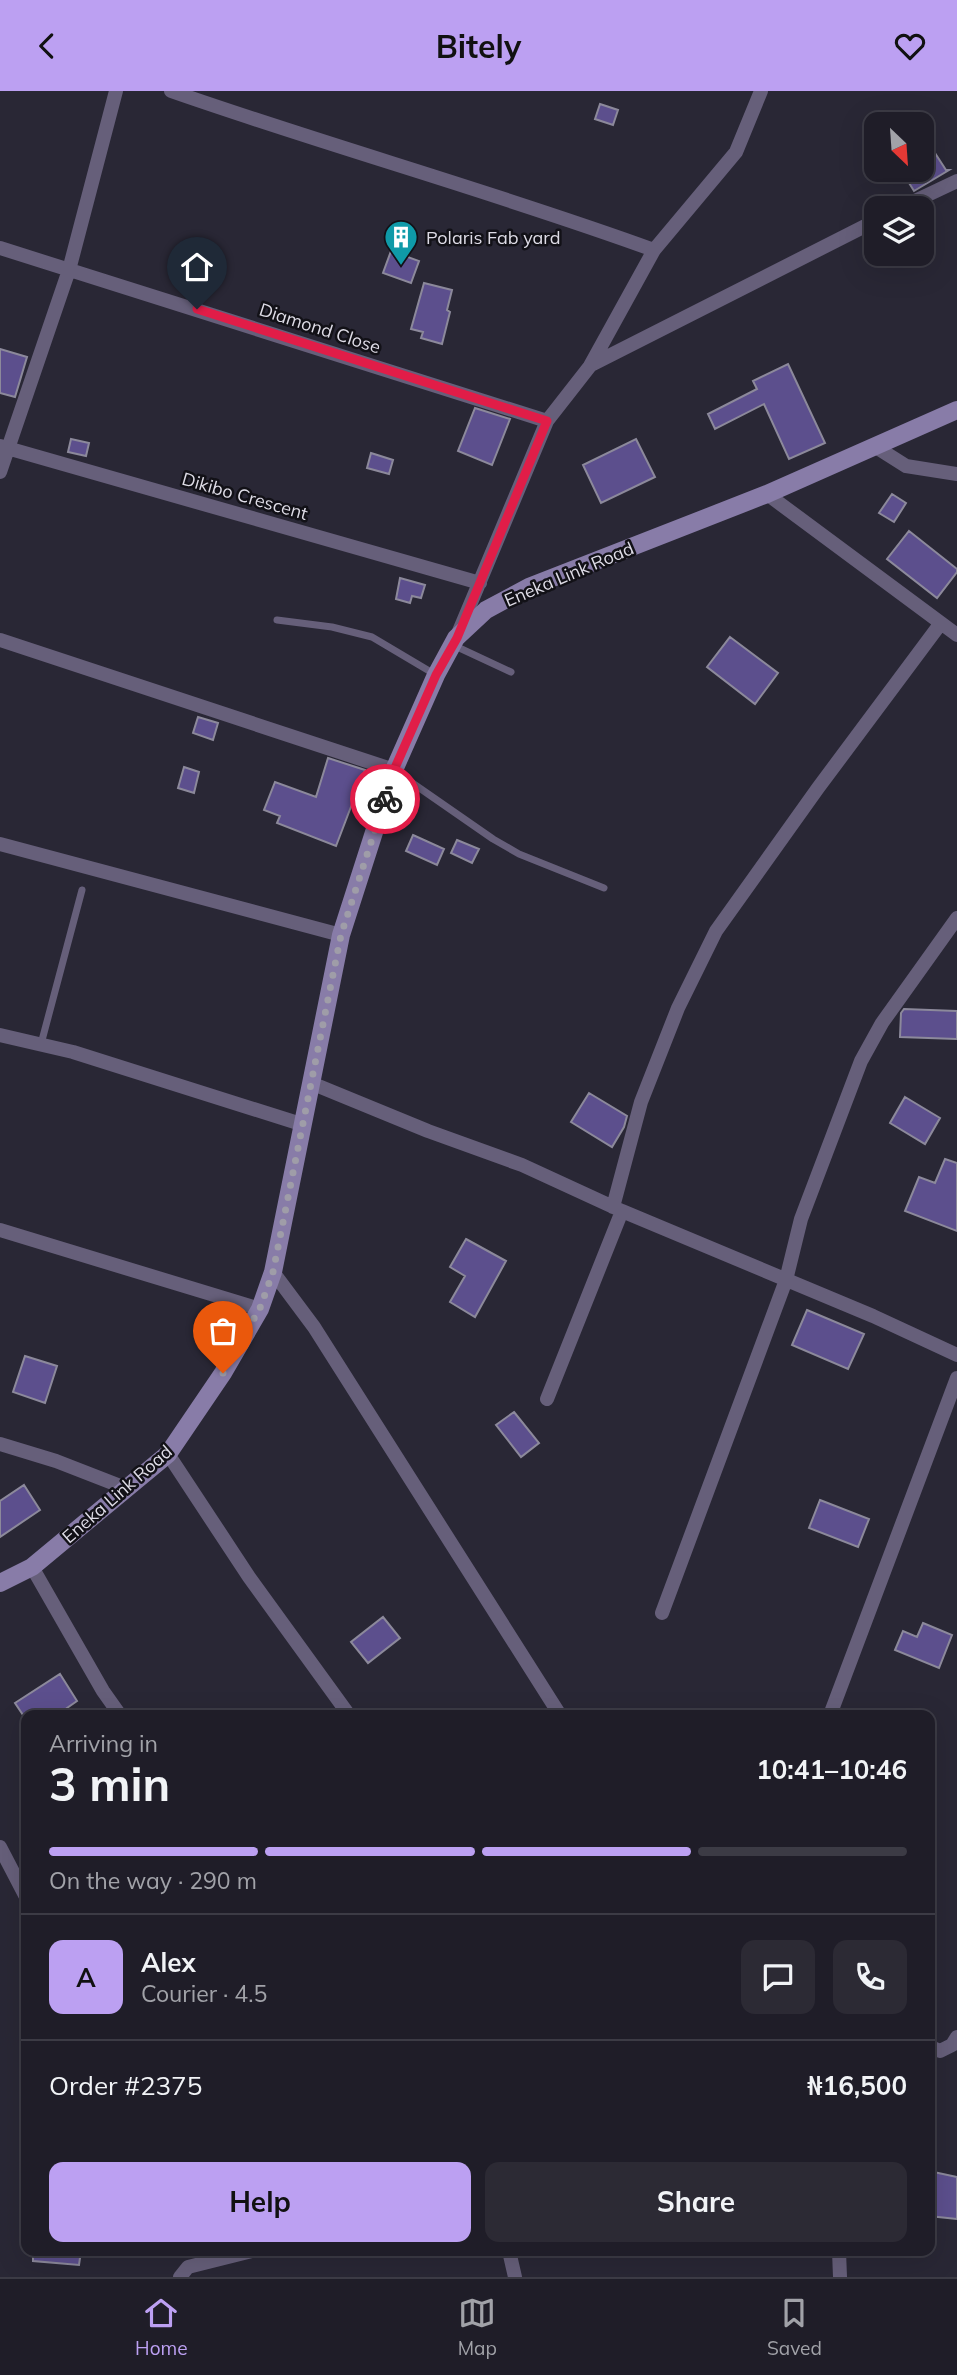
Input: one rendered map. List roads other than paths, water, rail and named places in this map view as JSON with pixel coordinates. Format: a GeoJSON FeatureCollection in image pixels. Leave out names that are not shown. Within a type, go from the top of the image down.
{"type":"FeatureCollection","features":[{"type":"Feature","properties":{"kind":"street"},"geometry":{"type":"LineString","coordinates":[[0,473],[4,448],[69,270],[116,91]]}},
{"type":"Feature","properties":{"kind":"street"},"geometry":{"type":"LineString","coordinates":[[171,91],[654,250]]}},
{"type":"Feature","properties":{"kind":"street"},"geometry":{"type":"LineString","coordinates":[[454,641],[547,421],[590,366],[654,250],[736,152],[761,91]]}},
{"type":"Feature","properties":{"kind":"street"},"geometry":{"type":"LineString","coordinates":[[925,196],[957,181]]}},
{"type":"Feature","properties":{"kind":"street"},"geometry":{"type":"LineString","coordinates":[[590,366],[864,227]]}},
{"type":"Feature","properties":{"kind":"street","name":"Diamond Close"},"geometry":{"type":"LineString","coordinates":[[0,249],[547,421]]}},
{"type":"Feature","properties":{"kind":"street","name":"Eneka Link Road"},"geometry":{"type":"LineString","coordinates":[[0,1583],[32,1567],[168,1454],[223,1373],[260,1308],[273,1272],[341,935],[394,770],[454,641],[486,610],[528,587],[766,494],[957,410]]}},
{"type":"Feature","properties":{"kind":"street"},"geometry":{"type":"LineString","coordinates":[[876,447],[906,465],[957,474]]}},
{"type":"Feature","properties":{"kind":"street","name":"Dikibo Crescent"},"geometry":{"type":"LineString","coordinates":[[4,448],[480,583]]}},
{"type":"Feature","properties":{"kind":"street"},"geometry":{"type":"LineString","coordinates":[[766,494],[957,635]]}},
{"type":"Feature","properties":{"kind":"street"},"geometry":{"type":"LineString","coordinates":[[547,1399],[617,1209],[641,1102],[678,1008],[716,931],[941,623]]}},
{"type":"Feature","properties":{"kind":"street"},"geometry":{"type":"LineString","coordinates":[[0,640],[394,770]]}},
{"type":"Feature","properties":{"kind":"street"},"geometry":{"type":"LineString","coordinates":[[0,844],[341,935]]}},
{"type":"Feature","properties":{"kind":"street"},"geometry":{"type":"LineString","coordinates":[[662,1613],[786,1280],[801,1219],[861,1061],[882,1023],[957,918]]}},
{"type":"Feature","properties":{"kind":"street"},"geometry":{"type":"LineString","coordinates":[[0,1035],[73,1052],[301,1124]]}},
{"type":"Feature","properties":{"kind":"street"},"geometry":{"type":"LineString","coordinates":[[311,1083],[428,1131],[522,1165],[617,1209],[956,1352]]}},
{"type":"Feature","properties":{"kind":"street"},"geometry":{"type":"LineString","coordinates":[[0,1230],[260,1308]]}},
{"type":"Feature","properties":{"kind":"street"},"geometry":{"type":"LineString","coordinates":[[273,1272],[314,1327],[557,1710]]}},
{"type":"Feature","properties":{"kind":"street"},"geometry":{"type":"LineString","coordinates":[[832,1710],[957,1378]]}},
{"type":"Feature","properties":{"kind":"street"},"geometry":{"type":"LineString","coordinates":[[0,1444],[56,1461],[128,1489]]}},
{"type":"Feature","properties":{"kind":"street"},"geometry":{"type":"LineString","coordinates":[[168,1454],[249,1577],[345,1710]]}},
{"type":"Feature","properties":{"kind":"street"},"geometry":{"type":"LineString","coordinates":[[32,1567],[116,1710]]}},
{"type":"Feature","properties":{"kind":"street"},"geometry":{"type":"LineString","coordinates":[[0,1847],[21,1887]]}},
{"type":"Feature","properties":{"kind":"street"},"geometry":{"type":"LineString","coordinates":[[935,2049],[940,2051],[952,2045],[957,2037]]}},
{"type":"Feature","properties":{"kind":"street"},"geometry":{"type":"LineString","coordinates":[[180,2277],[188,2267],[233,2256]]}},
{"type":"Feature","properties":{"kind":"street"},"geometry":{"type":"LineString","coordinates":[[510,2256],[515,2277]]}},
{"type":"Feature","properties":{"kind":"street"},"geometry":{"type":"LineString","coordinates":[[839,2256],[840,2277]]}},
{"type":"Feature","properties":{"kind":"lane"},"geometry":{"type":"LineString","coordinates":[[277,620],[342,629],[372,637],[436,675]]}},
{"type":"Feature","properties":{"kind":"lane"},"geometry":{"type":"LineString","coordinates":[[454,641],[511,672]]}},
{"type":"Feature","properties":{"kind":"lane"},"geometry":{"type":"LineString","coordinates":[[394,770],[519,854],[604,888]]}},
{"type":"Feature","properties":{"kind":"lane"},"geometry":{"type":"LineString","coordinates":[[41,1045],[82,890]]}},
{"type":"Feature","properties":{"kind":"place","name":"Polaris Fab yard"},"geometry":{"type":"Point","coordinates":[401,267]}}]}
